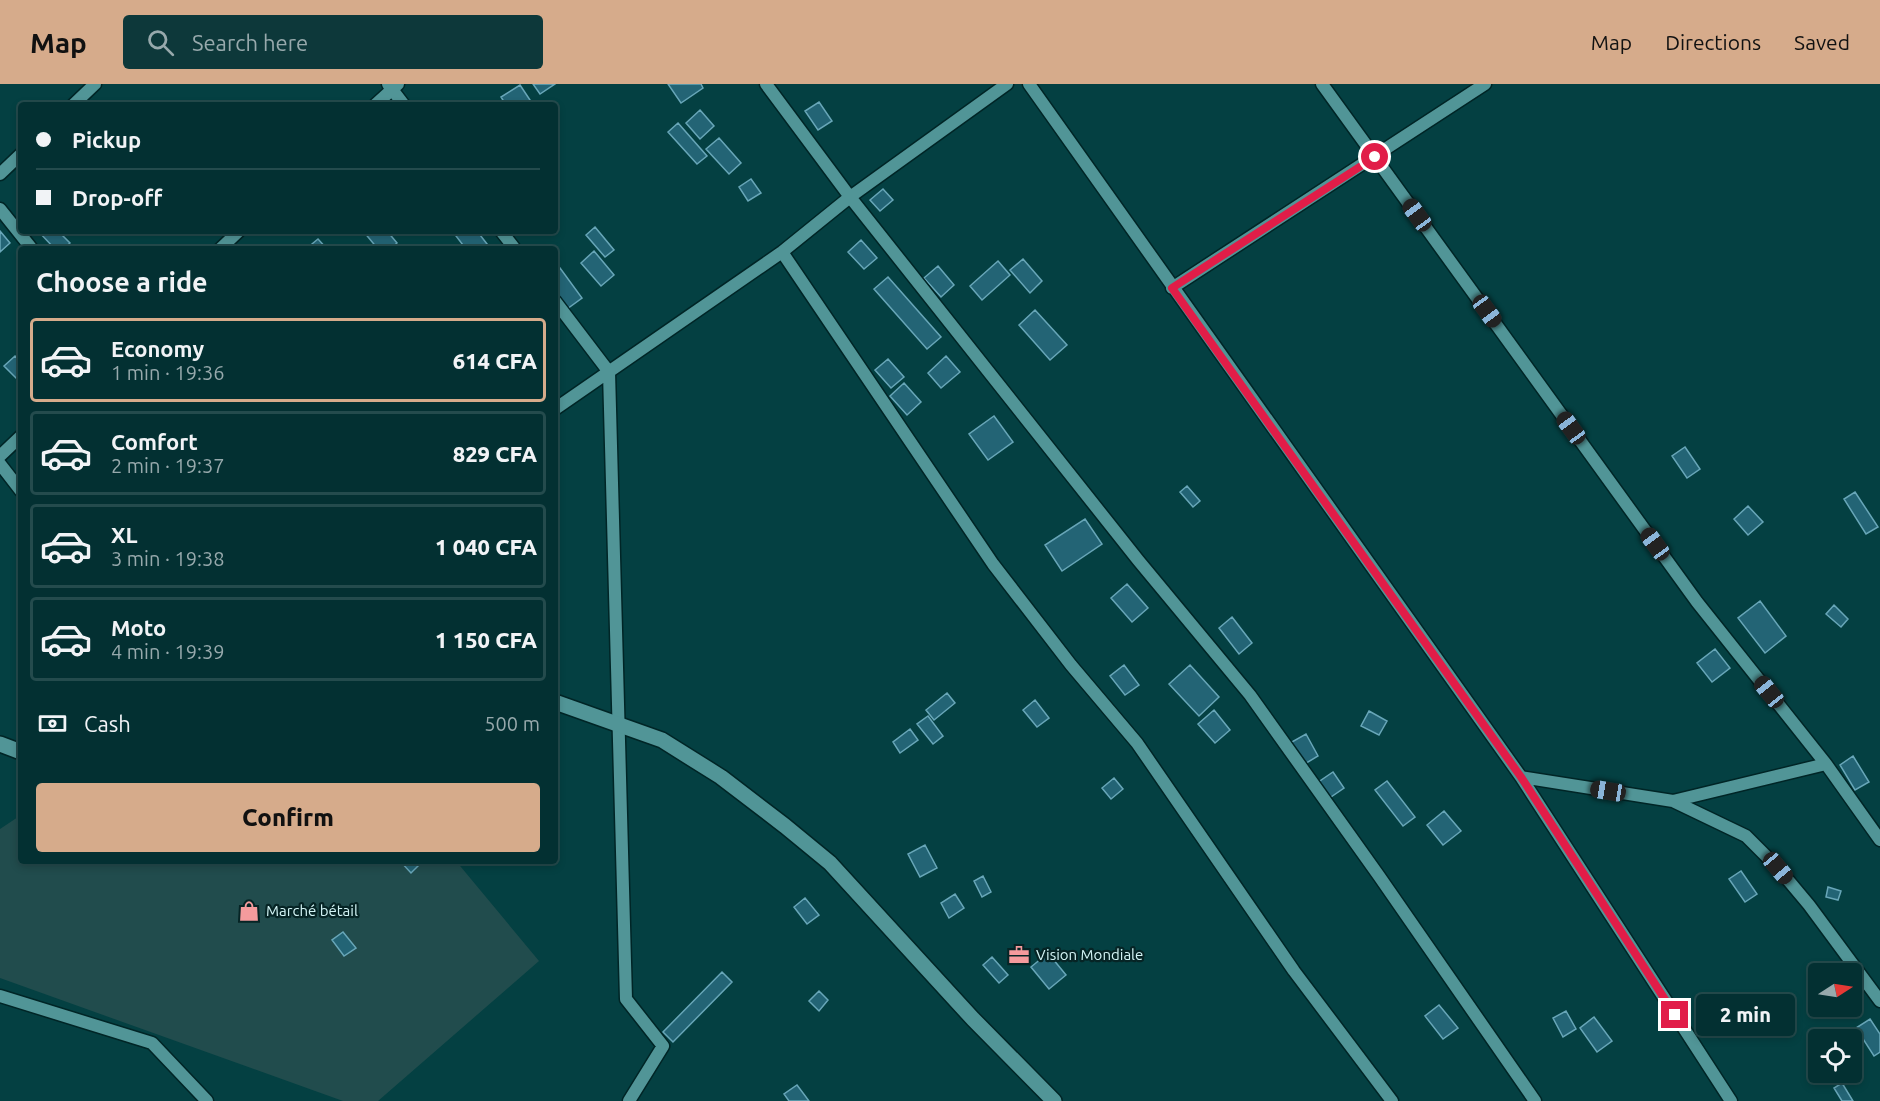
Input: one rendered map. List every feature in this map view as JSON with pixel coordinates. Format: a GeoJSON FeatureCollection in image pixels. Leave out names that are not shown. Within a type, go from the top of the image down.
{"type":"FeatureCollection","features":[{"type":"Feature","properties":{"kind":"street"},"geometry":{"type":"LineString","coordinates":[[76,102],[95,84]]}},
{"type":"Feature","properties":{"kind":"street"},"geometry":{"type":"LineString","coordinates":[[766,84],[850,197],[1138,560],[1250,695],[1535,1101]]}},
{"type":"Feature","properties":{"kind":"street"},"geometry":{"type":"LineString","coordinates":[[558,407],[782,252],[850,197],[1007,84]]}},
{"type":"Feature","properties":{"kind":"street"},"geometry":{"type":"LineString","coordinates":[[1029,84],[1521,777],[1725,1099]]}},
{"type":"Feature","properties":{"kind":"street"},"geometry":{"type":"LineString","coordinates":[[1322,84],[1697,602],[1826,764],[1880,840]]}},
{"type":"Feature","properties":{"kind":"street"},"geometry":{"type":"LineString","coordinates":[[1172,288],[1485,84]]}},
{"type":"Feature","properties":{"kind":"street"},"geometry":{"type":"LineString","coordinates":[[378,102],[393,86],[402,102]]}},
{"type":"Feature","properties":{"kind":"street"},"geometry":{"type":"LineString","coordinates":[[0,174],[18,157]]}},
{"type":"Feature","properties":{"kind":"street"},"geometry":{"type":"LineString","coordinates":[[0,209],[18,232]]}},
{"type":"Feature","properties":{"kind":"street"},"geometry":{"type":"LineString","coordinates":[[20,234],[30,246]]}},
{"type":"Feature","properties":{"kind":"street"},"geometry":{"type":"LineString","coordinates":[[223,246],[236,234]]}},
{"type":"Feature","properties":{"kind":"street"},"geometry":{"type":"LineString","coordinates":[[503,234],[513,246]]}},
{"type":"Feature","properties":{"kind":"street"},"geometry":{"type":"LineString","coordinates":[[782,252],[993,564],[1071,665],[1137,743],[1294,971],[1392,1101]]}},
{"type":"Feature","properties":{"kind":"street"},"geometry":{"type":"LineString","coordinates":[[558,305],[609,372],[626,999],[663,1046],[629,1101]]}},
{"type":"Feature","properties":{"kind":"street"},"geometry":{"type":"LineString","coordinates":[[0,456],[18,439]]}},
{"type":"Feature","properties":{"kind":"street"},"geometry":{"type":"LineString","coordinates":[[0,464],[18,487]]}},
{"type":"Feature","properties":{"kind":"street"},"geometry":{"type":"LineString","coordinates":[[558,703],[662,740],[721,777],[830,863],[965,1011],[1054,1101]]}},
{"type":"Feature","properties":{"kind":"street"},"geometry":{"type":"LineString","coordinates":[[0,744],[18,751]]}},
{"type":"Feature","properties":{"kind":"street"},"geometry":{"type":"LineString","coordinates":[[1673,801],[1826,764]]}},
{"type":"Feature","properties":{"kind":"street"},"geometry":{"type":"LineString","coordinates":[[1521,777],[1673,801],[1746,836],[1778,868],[1801,896],[1880,1001]]}},
{"type":"Feature","properties":{"kind":"street"},"geometry":{"type":"LineString","coordinates":[[0,996],[152,1043],[207,1101]]}},
{"type":"Feature","properties":{"kind":"shaded area","name":"Marché bétail"},"geometry":{"type":"Polygon","coordinates":[[[18,817],[18,864],[458,864],[539,961],[378,1101],[343,1101],[0,978],[0,829],[18,817]]]}},
{"type":"Feature","properties":{"kind":"building"},"geometry":{"type":"Polygon","coordinates":[[[533,84],[555,84],[540,94],[533,84]]]}},
{"type":"Feature","properties":{"kind":"building"},"geometry":{"type":"Polygon","coordinates":[[[668,84],[701,84],[703,88],[681,103],[668,84]]]}},
{"type":"Feature","properties":{"kind":"building"},"geometry":{"type":"Polygon","coordinates":[[[520,85],[531,102],[504,102],[501,97],[520,85]]]}},
{"type":"Feature","properties":{"kind":"building"},"geometry":{"type":"Polygon","coordinates":[[[819,102],[832,121],[818,130],[805,111],[819,102]]]}},
{"type":"Feature","properties":{"kind":"building"},"geometry":{"type":"Polygon","coordinates":[[[700,110],[714,126],[700,139],[686,123],[700,110]]]}},
{"type":"Feature","properties":{"kind":"building"},"geometry":{"type":"Polygon","coordinates":[[[678,123],[707,156],[697,164],[668,132],[678,123]]]}},
{"type":"Feature","properties":{"kind":"building"},"geometry":{"type":"Polygon","coordinates":[[[719,138],[741,163],[729,174],[706,149],[719,138]]]}},
{"type":"Feature","properties":{"kind":"building"},"geometry":{"type":"Polygon","coordinates":[[[751,179],[761,193],[748,201],[739,187],[751,179]]]}},
{"type":"Feature","properties":{"kind":"building"},"geometry":{"type":"Polygon","coordinates":[[[883,189],[893,200],[880,211],[870,200],[883,189]]]}},
{"type":"Feature","properties":{"kind":"building"},"geometry":{"type":"Polygon","coordinates":[[[595,227],[614,250],[605,257],[586,235],[595,227]]]}},
{"type":"Feature","properties":{"kind":"building"},"geometry":{"type":"Polygon","coordinates":[[[0,231],[10,243],[0,252],[0,231]]]}},
{"type":"Feature","properties":{"kind":"building"},"geometry":{"type":"Polygon","coordinates":[[[41,234],[61,234],[70,243],[66,246],[52,246],[41,234]]]}},
{"type":"Feature","properties":{"kind":"building"},"geometry":{"type":"Polygon","coordinates":[[[366,234],[390,234],[397,243],[394,246],[376,246],[366,234]]]}},
{"type":"Feature","properties":{"kind":"building"},"geometry":{"type":"Polygon","coordinates":[[[455,234],[479,234],[487,244],[485,246],[464,246],[455,234]]]}},
{"type":"Feature","properties":{"kind":"building"},"geometry":{"type":"Polygon","coordinates":[[[318,239],[324,246],[310,246],[318,239]]]}},
{"type":"Feature","properties":{"kind":"building"},"geometry":{"type":"Polygon","coordinates":[[[861,240],[877,258],[864,269],[848,252],[861,240]]]}},
{"type":"Feature","properties":{"kind":"building"},"geometry":{"type":"Polygon","coordinates":[[[594,251],[614,275],[601,286],[581,263],[594,251]]]}},
{"type":"Feature","properties":{"kind":"building"},"geometry":{"type":"Polygon","coordinates":[[[1023,259],[1042,281],[1030,293],[1010,270],[1023,259]]]}},
{"type":"Feature","properties":{"kind":"building"},"geometry":{"type":"Polygon","coordinates":[[[998,261],[1010,275],[982,300],[970,286],[998,261]]]}},
{"type":"Feature","properties":{"kind":"building"},"geometry":{"type":"Polygon","coordinates":[[[938,266],[954,285],[941,297],[924,278],[938,266]]]}},
{"type":"Feature","properties":{"kind":"building"},"geometry":{"type":"Polygon","coordinates":[[[560,268],[582,298],[567,309],[558,296],[558,270],[560,268]]]}},
{"type":"Feature","properties":{"kind":"building"},"geometry":{"type":"Polygon","coordinates":[[[888,277],[941,337],[927,349],[874,289],[888,277]]]}},
{"type":"Feature","properties":{"kind":"building"},"geometry":{"type":"Polygon","coordinates":[[[1035,310],[1067,345],[1050,360],[1019,325],[1035,310]]]}},
{"type":"Feature","properties":{"kind":"building"},"geometry":{"type":"Polygon","coordinates":[[[15,356],[18,360],[18,380],[4,366],[15,356]]]}},
{"type":"Feature","properties":{"kind":"building"},"geometry":{"type":"Polygon","coordinates":[[[946,356],[960,372],[941,388],[928,373],[946,356]]]}},
{"type":"Feature","properties":{"kind":"building"},"geometry":{"type":"Polygon","coordinates":[[[888,359],[904,377],[891,388],[875,370],[888,359]]]}},
{"type":"Feature","properties":{"kind":"building"},"geometry":{"type":"Polygon","coordinates":[[[904,383],[921,402],[907,415],[890,396],[904,383]]]}},
{"type":"Feature","properties":{"kind":"building"},"geometry":{"type":"Polygon","coordinates":[[[994,416],[1013,442],[988,460],[969,434],[994,416]]]}},
{"type":"Feature","properties":{"kind":"building"},"geometry":{"type":"Polygon","coordinates":[[[1685,447],[1700,469],[1687,478],[1672,456],[1685,447]]]}},
{"type":"Feature","properties":{"kind":"building"},"geometry":{"type":"Polygon","coordinates":[[[1187,486],[1200,501],[1193,507],[1180,492],[1187,486]]]}},
{"type":"Feature","properties":{"kind":"building"},"geometry":{"type":"Polygon","coordinates":[[[1855,492],[1878,527],[1866,534],[1844,499],[1855,492]]]}},
{"type":"Feature","properties":{"kind":"building"},"geometry":{"type":"Polygon","coordinates":[[[1748,506],[1763,522],[1748,535],[1734,519],[1748,506]]]}},
{"type":"Feature","properties":{"kind":"building"},"geometry":{"type":"Polygon","coordinates":[[[1085,519],[1102,544],[1062,571],[1045,545],[1085,519]]]}},
{"type":"Feature","properties":{"kind":"building"},"geometry":{"type":"Polygon","coordinates":[[[1127,584],[1148,608],[1132,622],[1111,598],[1127,584]]]}},
{"type":"Feature","properties":{"kind":"building"},"geometry":{"type":"Polygon","coordinates":[[[1760,601],[1786,636],[1765,653],[1738,618],[1760,601]]]}},
{"type":"Feature","properties":{"kind":"building"},"geometry":{"type":"Polygon","coordinates":[[[1834,605],[1848,619],[1841,627],[1826,614],[1834,605]]]}},
{"type":"Feature","properties":{"kind":"building"},"geometry":{"type":"Polygon","coordinates":[[[1232,617],[1252,643],[1239,654],[1219,628],[1232,617]]]}},
{"type":"Feature","properties":{"kind":"building"},"geometry":{"type":"Polygon","coordinates":[[[1715,649],[1730,668],[1712,682],[1697,663],[1715,649]]]}},
{"type":"Feature","properties":{"kind":"building"},"geometry":{"type":"Polygon","coordinates":[[[1124,665],[1139,685],[1125,695],[1110,676],[1124,665]]]}},
{"type":"Feature","properties":{"kind":"building"},"geometry":{"type":"Polygon","coordinates":[[[1190,665],[1219,697],[1199,716],[1169,684],[1190,665]]]}},
{"type":"Feature","properties":{"kind":"building"},"geometry":{"type":"Polygon","coordinates":[[[947,693],[955,703],[934,720],[926,710],[947,693]]]}},
{"type":"Feature","properties":{"kind":"building"},"geometry":{"type":"Polygon","coordinates":[[[1035,700],[1049,718],[1037,727],[1023,710],[1035,700]]]}},
{"type":"Feature","properties":{"kind":"building"},"geometry":{"type":"Polygon","coordinates":[[[1214,710],[1230,730],[1215,743],[1198,724],[1214,710]]]}},
{"type":"Feature","properties":{"kind":"building"},"geometry":{"type":"Polygon","coordinates":[[[1369,711],[1387,721],[1379,735],[1361,726],[1369,711]]]}},
{"type":"Feature","properties":{"kind":"building"},"geometry":{"type":"Polygon","coordinates":[[[928,716],[943,736],[933,744],[917,724],[928,716]]]}},
{"type":"Feature","properties":{"kind":"building"},"geometry":{"type":"Polygon","coordinates":[[[910,729],[918,740],[900,753],[893,742],[910,729]]]}},
{"type":"Feature","properties":{"kind":"building"},"geometry":{"type":"Polygon","coordinates":[[[1306,734],[1318,756],[1303,765],[1290,743],[1306,734]]]}},
{"type":"Feature","properties":{"kind":"building"},"geometry":{"type":"Polygon","coordinates":[[[1853,756],[1869,782],[1855,790],[1840,765],[1853,756]]]}},
{"type":"Feature","properties":{"kind":"building"},"geometry":{"type":"Polygon","coordinates":[[[1333,772],[1344,788],[1328,799],[1317,783],[1333,772]]]}},
{"type":"Feature","properties":{"kind":"building"},"geometry":{"type":"Polygon","coordinates":[[[1114,778],[1123,789],[1111,799],[1102,788],[1114,778]]]}},
{"type":"Feature","properties":{"kind":"building"},"geometry":{"type":"Polygon","coordinates":[[[1387,781],[1415,817],[1403,826],[1375,790],[1387,781]]]}},
{"type":"Feature","properties":{"kind":"building"},"geometry":{"type":"Polygon","coordinates":[[[1444,811],[1461,831],[1443,845],[1427,825],[1444,811]]]}},
{"type":"Feature","properties":{"kind":"building"},"geometry":{"type":"Polygon","coordinates":[[[925,845],[937,868],[920,877],[908,854],[925,845]]]}},
{"type":"Feature","properties":{"kind":"building"},"geometry":{"type":"Polygon","coordinates":[[[403,864],[420,864],[411,873],[403,864]]]}},
{"type":"Feature","properties":{"kind":"building"},"geometry":{"type":"Polygon","coordinates":[[[1741,871],[1757,894],[1745,902],[1729,879],[1741,871]]]}},
{"type":"Feature","properties":{"kind":"building"},"geometry":{"type":"Polygon","coordinates":[[[983,876],[991,892],[982,897],[974,881],[983,876]]]}},
{"type":"Feature","properties":{"kind":"building"},"geometry":{"type":"Polygon","coordinates":[[[1828,887],[1841,891],[1838,900],[1826,897],[1828,887]]]}},
{"type":"Feature","properties":{"kind":"building"},"geometry":{"type":"Polygon","coordinates":[[[955,894],[964,908],[949,918],[941,903],[955,894]]]}},
{"type":"Feature","properties":{"kind":"building"},"geometry":{"type":"Polygon","coordinates":[[[805,898],[819,915],[807,924],[794,907],[805,898]]]}},
{"type":"Feature","properties":{"kind":"building"},"geometry":{"type":"Polygon","coordinates":[[[343,932],[356,948],[344,956],[332,940],[343,932]]]}},
{"type":"Feature","properties":{"kind":"building"},"geometry":{"type":"Polygon","coordinates":[[[1048,953],[1066,975],[1049,989],[1031,967],[1048,953]]]}},
{"type":"Feature","properties":{"kind":"building"},"geometry":{"type":"Polygon","coordinates":[[[992,957],[1008,975],[999,983],[983,965],[992,957]]]}},
{"type":"Feature","properties":{"kind":"building"},"geometry":{"type":"Polygon","coordinates":[[[722,972],[732,982],[673,1042],[663,1032],[722,972]]]}},
{"type":"Feature","properties":{"kind":"building"},"geometry":{"type":"Polygon","coordinates":[[[819,991],[828,1000],[819,1011],[809,1001],[819,991]]]}},
{"type":"Feature","properties":{"kind":"building"},"geometry":{"type":"Polygon","coordinates":[[[1439,1005],[1458,1028],[1443,1039],[1425,1016],[1439,1005]]]}},
{"type":"Feature","properties":{"kind":"building"},"geometry":{"type":"Polygon","coordinates":[[[1566,1011],[1576,1029],[1563,1037],[1553,1018],[1566,1011]]]}},
{"type":"Feature","properties":{"kind":"building"},"geometry":{"type":"Polygon","coordinates":[[[1594,1017],[1612,1041],[1597,1052],[1580,1028],[1594,1017]]]}},
{"type":"Feature","properties":{"kind":"building"},"geometry":{"type":"Polygon","coordinates":[[[1870,1019],[1880,1034],[1880,1052],[1874,1056],[1862,1037],[1862,1029],[1856,1028],[1870,1019]]]}},
{"type":"Feature","properties":{"kind":"building"},"geometry":{"type":"Polygon","coordinates":[[[1842,1083],[1853,1101],[1842,1101],[1834,1088],[1842,1083]]]}},
{"type":"Feature","properties":{"kind":"building"},"geometry":{"type":"Polygon","coordinates":[[[797,1085],[809,1101],[789,1101],[784,1094],[797,1085]]]}},
{"type":"Feature","properties":{"kind":"place","name":"Marché bétail"},"geometry":{"type":"Point","coordinates":[249,911]}},
{"type":"Feature","properties":{"kind":"place","name":"Vision Mondiale"},"geometry":{"type":"Point","coordinates":[1019,955]}},
{"type":"Feature","properties":{"kind":"route"},"geometry":{"type":"LineString","coordinates":[[1375,157],[1172,288],[1521,777],[1675,1015]]}}]}
